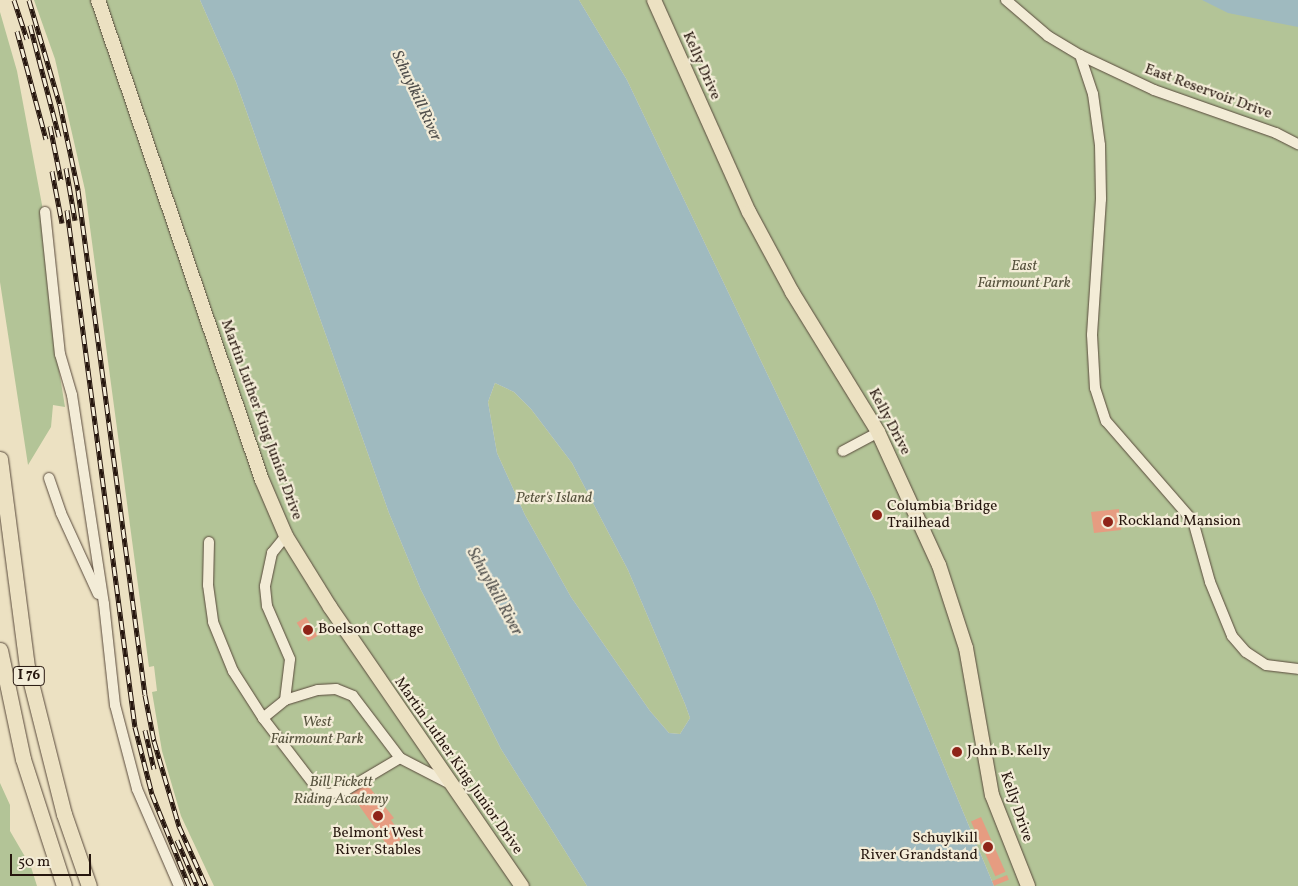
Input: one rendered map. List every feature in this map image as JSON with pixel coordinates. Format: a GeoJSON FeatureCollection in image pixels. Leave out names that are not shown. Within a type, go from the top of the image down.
{"type":"FeatureCollection","features":[{"type":"Feature","properties":{"kind":"highway","name":"I 76"},"geometry":{"type":"LineString","coordinates":[[0,459],[27,667],[60,797],[90,886]]}},
{"type":"Feature","properties":{"kind":"highway","name":"I 76"},"geometry":{"type":"LineString","coordinates":[[0,650],[23,759],[64,886]]}},
{"type":"Feature","properties":{"kind":"main road","name":"Martin Luther King Junior Drive"},"geometry":{"type":"LineString","coordinates":[[98,0],[260,472],[286,536],[319,592],[522,886]]}},
{"type":"Feature","properties":{"kind":"main road","name":"Kelly Drive"},"geometry":{"type":"LineString","coordinates":[[654,0],[749,212],[792,292],[878,432],[920,521],[956,609],[970,668],[987,778],[1028,886]]}},
{"type":"Feature","properties":{"kind":"street","name":"East Reservoir Drive"},"geometry":{"type":"LineString","coordinates":[[1006,0],[1023,18],[1080,55],[1162,94],[1297,142]]}},
{"type":"Feature","properties":{"kind":"street"},"geometry":{"type":"LineString","coordinates":[[1080,55],[1093,94],[1100,145],[1101,199],[1092,335],[1095,388],[1106,420],[1193,521],[1210,582],[1232,636],[1246,652],[1266,665],[1298,669]]}},
{"type":"Feature","properties":{"kind":"street"},"geometry":{"type":"LineString","coordinates":[[45,212],[60,354],[72,395],[104,604],[115,705],[137,789],[179,886]]}},
{"type":"Feature","properties":{"kind":"street"},"geometry":{"type":"LineString","coordinates":[[843,452],[878,432]]}},
{"type":"Feature","properties":{"kind":"street"},"geometry":{"type":"LineString","coordinates":[[49,478],[60,513],[104,604]]}},
{"type":"Feature","properties":{"kind":"street"},"geometry":{"type":"LineString","coordinates":[[285,700],[290,659],[267,606],[265,586],[272,554],[286,536]]}},
{"type":"Feature","properties":{"kind":"street"},"geometry":{"type":"LineString","coordinates":[[209,542],[208,585],[213,622],[233,671],[263,718],[319,791],[328,794],[346,790],[400,758]]}},
{"type":"Feature","properties":{"kind":"street"},"geometry":{"type":"LineString","coordinates":[[263,718],[285,700],[318,690],[336,689],[353,696],[400,758],[452,784]]}},
{"type":"Feature","properties":{"kind":"green space","name":"West Fairmount Park"},"geometry":{"type":"Polygon","coordinates":[[[34,0],[200,0],[236,82],[389,513],[421,590],[501,749],[587,886],[214,886],[181,816],[162,751],[152,692],[157,691],[154,666],[149,667],[85,190],[55,59],[34,0]]]}},
{"type":"Feature","properties":{"kind":"green space","name":"East Fairmount Park"},"geometry":{"type":"Polygon","coordinates":[[[579,0],[1298,0],[1298,886],[994,886],[874,598],[627,80],[579,0]]]}},
{"type":"Feature","properties":{"kind":"green space"},"geometry":{"type":"Polygon","coordinates":[[[0,12],[17,71],[48,237],[52,327],[65,407],[53,405],[51,427],[28,465],[0,282],[0,12]]]}},
{"type":"Feature","properties":{"kind":"green space","name":"Peter's Island"},"geometry":{"type":"Polygon","coordinates":[[[495,383],[514,392],[531,409],[572,463],[628,570],[685,704],[690,718],[680,734],[669,733],[650,711],[571,597],[525,515],[497,453],[488,402],[495,383]]]}},
{"type":"Feature","properties":{"kind":"green space"},"geometry":{"type":"Polygon","coordinates":[[[0,783],[10,805],[10,831],[31,867],[37,886],[0,886],[0,783]]]}},
{"type":"Feature","properties":{"kind":"water","name":"Schuylkill River"},"geometry":{"type":"Polygon","coordinates":[[[200,0],[579,0],[627,80],[874,598],[994,886],[587,886],[501,749],[421,590],[389,513],[236,82],[200,0]],[[495,383],[488,402],[497,453],[525,515],[571,597],[650,711],[669,733],[680,734],[690,718],[628,570],[572,463],[531,409],[514,392],[495,383]]]}},
{"type":"Feature","properties":{"kind":"water"},"geometry":{"type":"Polygon","coordinates":[[[1202,0],[1298,0],[1298,27],[1228,13],[1202,0]]]}},
{"type":"Feature","properties":{"kind":"building","name":"Rockland Mansion"},"geometry":{"type":"Polygon","coordinates":[[[1119,509],[1119,515],[1123,515],[1121,530],[1094,533],[1091,512],[1119,509]]]}},
{"type":"Feature","properties":{"kind":"building","name":"Boelson Cottage"},"geometry":{"type":"Polygon","coordinates":[[[306,617],[318,636],[308,641],[297,623],[306,617]]]}},
{"type":"Feature","properties":{"kind":"building","name":"Belmont West River Stables"},"geometry":{"type":"Polygon","coordinates":[[[366,783],[394,818],[391,820],[404,838],[389,848],[351,794],[366,783]]]}},
{"type":"Feature","properties":{"kind":"building","name":"Schuylkill River Grandstand"},"geometry":{"type":"Polygon","coordinates":[[[981,817],[1005,872],[995,876],[971,821],[981,817]]]}},
{"type":"Feature","properties":{"kind":"building"},"geometry":{"type":"Polygon","coordinates":[[[1007,875],[1009,880],[994,886],[992,881],[1007,875]]]}},
{"type":"Feature","properties":{"kind":"railway"},"geometry":{"type":"LineString","coordinates":[[14,0],[27,39]]}},
{"type":"Feature","properties":{"kind":"railway"},"geometry":{"type":"LineString","coordinates":[[29,0],[60,105],[78,190],[145,695],[154,741],[179,826],[206,886]]}},
{"type":"Feature","properties":{"kind":"railway"},"geometry":{"type":"LineString","coordinates":[[30,25],[59,136]]}},
{"type":"Feature","properties":{"kind":"railway"},"geometry":{"type":"LineString","coordinates":[[17,31],[46,139]]}},
{"type":"Feature","properties":{"kind":"railway"},"geometry":{"type":"LineString","coordinates":[[50,126],[61,180]]}},
{"type":"Feature","properties":{"kind":"railway"},"geometry":{"type":"LineString","coordinates":[[66,168],[75,220]]}},
{"type":"Feature","properties":{"kind":"railway"},"geometry":{"type":"LineString","coordinates":[[52,171],[62,223]]}},
{"type":"Feature","properties":{"kind":"railway"},"geometry":{"type":"LineString","coordinates":[[67,210],[135,727],[152,794],[189,886]]}},
{"type":"Feature","properties":{"kind":"railway"},"geometry":{"type":"LineString","coordinates":[[145,730],[154,769]]}},
{"type":"Feature","properties":{"kind":"railway"},"geometry":{"type":"LineString","coordinates":[[177,840],[197,886]]}},
{"type":"Feature","properties":{"kind":"place","name":"Columbia Bridge Trailhead"},"geometry":{"type":"Point","coordinates":[877,515]}},
{"type":"Feature","properties":{"kind":"place","name":"Rockland Mansion"},"geometry":{"type":"Point","coordinates":[1108,522]}},
{"type":"Feature","properties":{"kind":"place","name":"Boelson Cottage"},"geometry":{"type":"Point","coordinates":[308,630]}},
{"type":"Feature","properties":{"kind":"place","name":"John B. Kelly"},"geometry":{"type":"Point","coordinates":[957,752]}},
{"type":"Feature","properties":{"kind":"place","name":"Belmont West River Stables"},"geometry":{"type":"Point","coordinates":[378,816]}},
{"type":"Feature","properties":{"kind":"place","name":"Schuylkill River Grandstand"},"geometry":{"type":"Point","coordinates":[988,847]}},
{"type":"Feature","properties":{"kind":"park label","name":"Bill Pickett Riding Academy"},"geometry":{"type":"Point","coordinates":[341,790]}}]}
